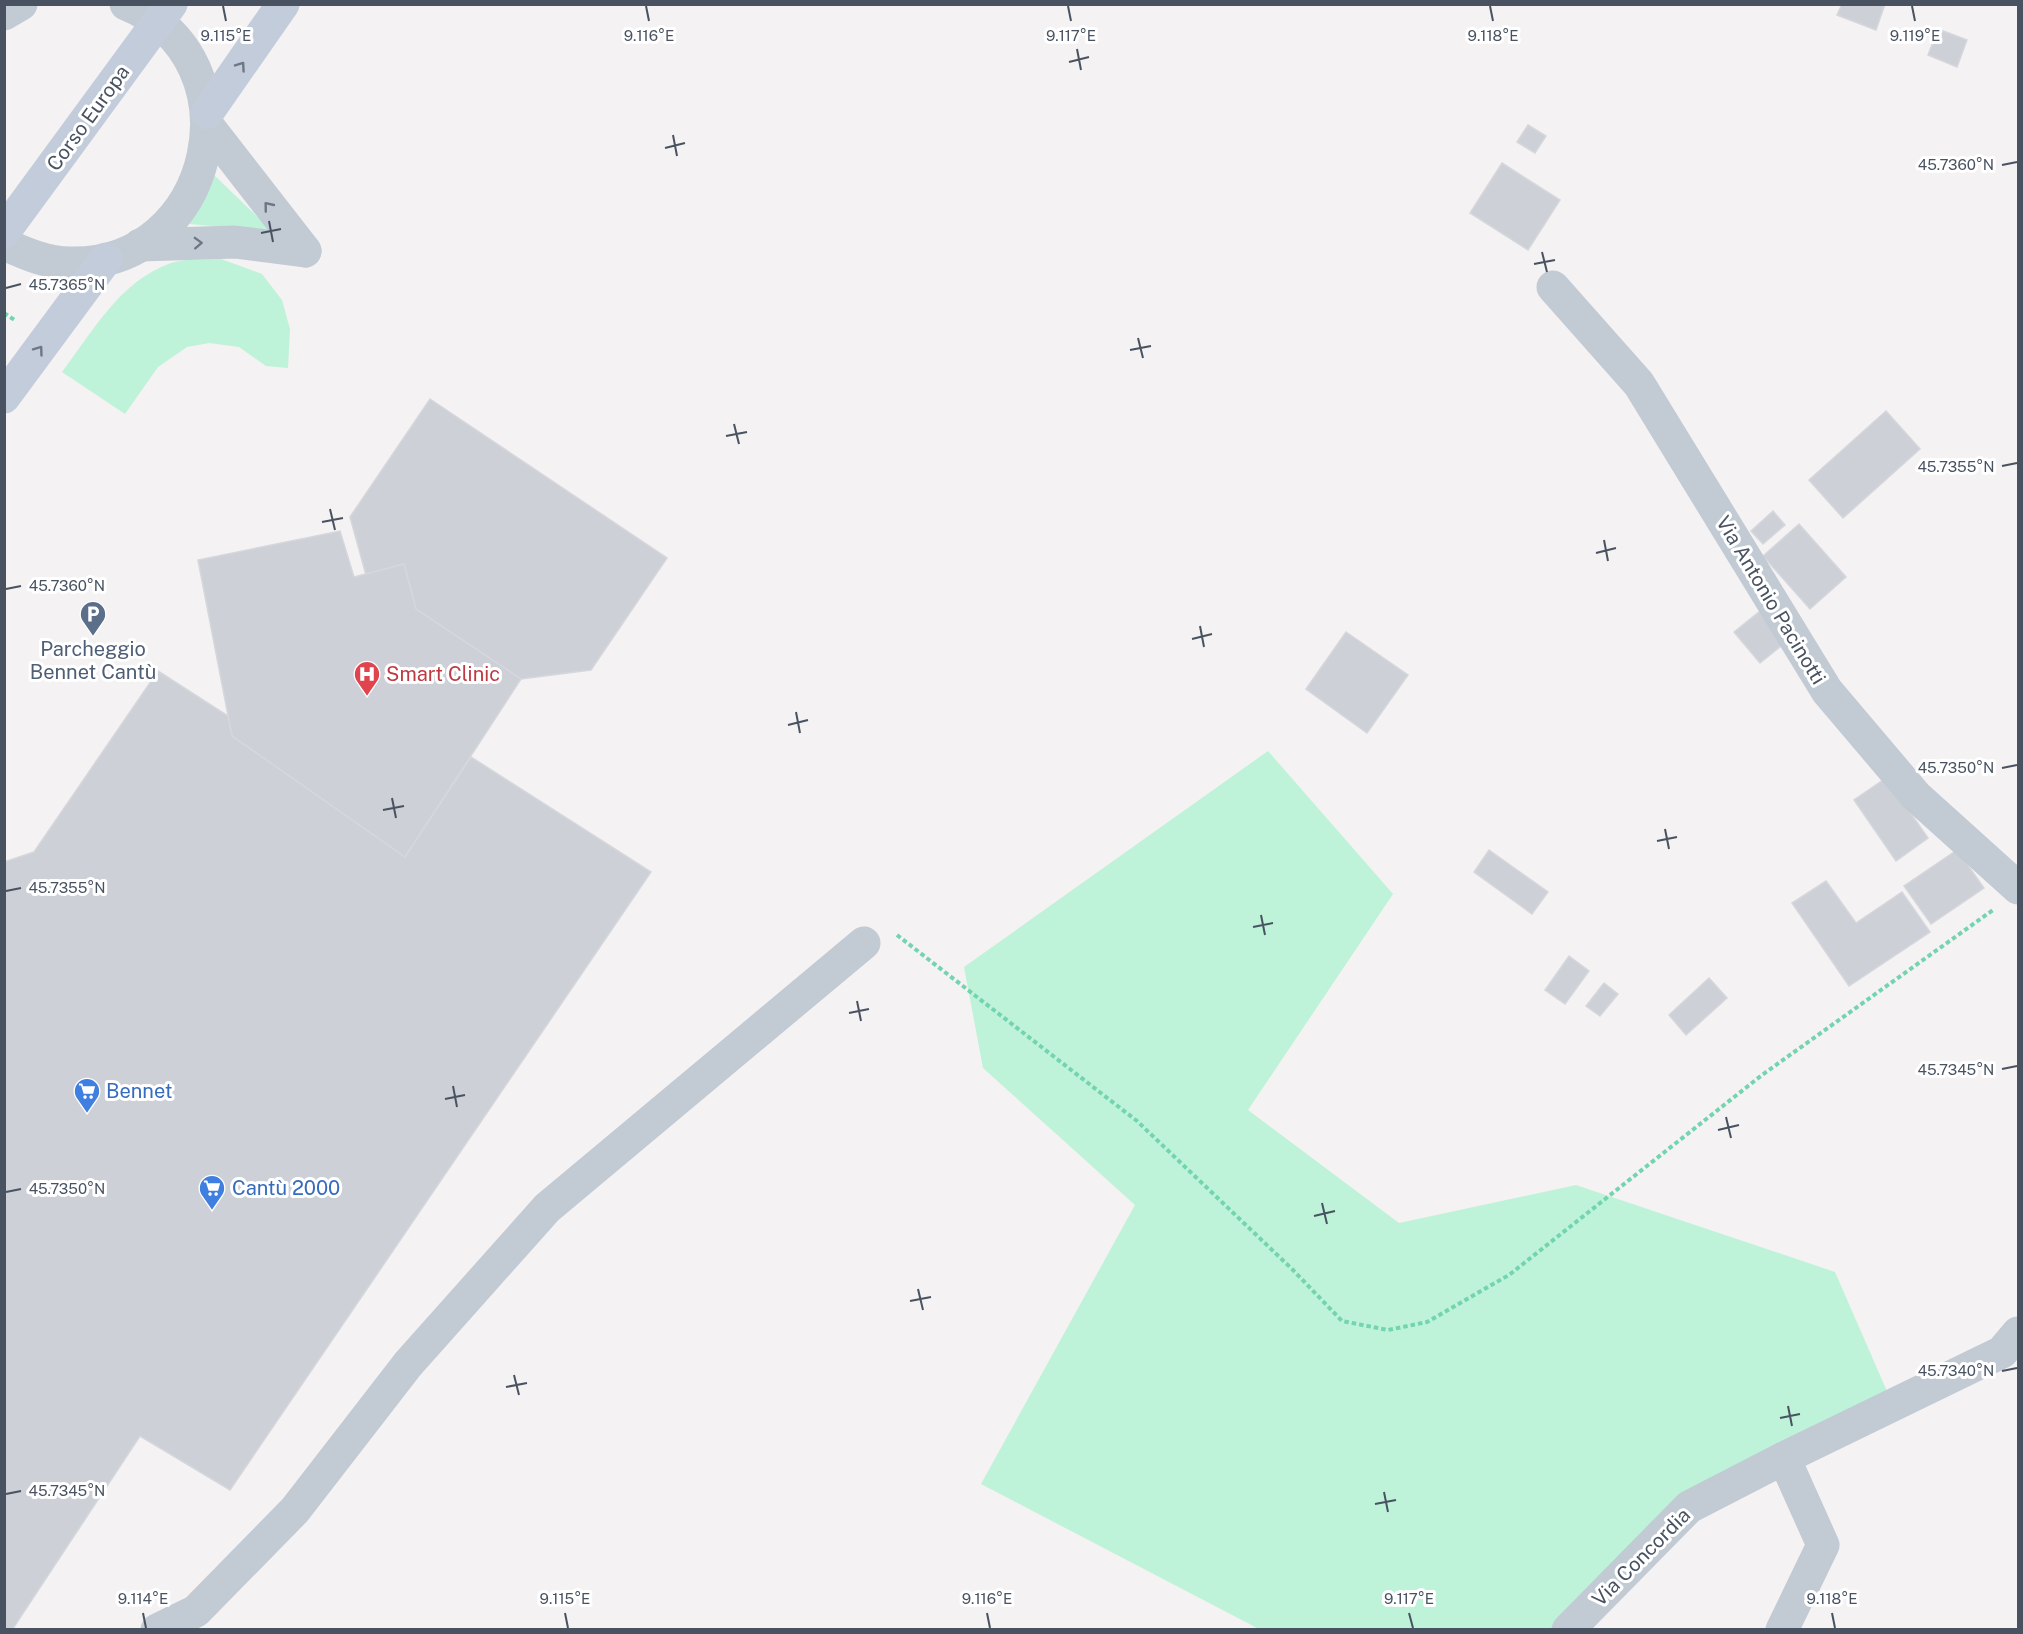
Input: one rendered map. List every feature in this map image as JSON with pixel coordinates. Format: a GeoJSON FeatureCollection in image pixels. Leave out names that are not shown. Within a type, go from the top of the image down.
{"type":"FeatureCollection","features":[{"type":"Feature","properties":{"kind":"main road","name":"Corso Europa"},"geometry":{"type":"LineString","coordinates":[[4,232],[171,4]]}},
{"type":"Feature","properties":{"kind":"main road"},"geometry":{"type":"LineString","coordinates":[[207,119],[284,4]]}},
{"type":"Feature","properties":{"kind":"main road"},"geometry":{"type":"LineString","coordinates":[[4,397],[106,259]]}},
{"type":"Feature","properties":{"kind":"street"},"geometry":{"type":"LineString","coordinates":[[4,14],[21,4]]}},
{"type":"Feature","properties":{"kind":"street"},"geometry":{"type":"LineString","coordinates":[[4,244],[34,257],[70,263],[106,259],[140,245],[171,221],[193,189],[206,152],[207,119],[199,80],[182,49],[158,24],[126,4]]}},
{"type":"Feature","properties":{"kind":"street"},"geometry":{"type":"LineString","coordinates":[[140,245],[235,242],[305,251],[207,119]]}},
{"type":"Feature","properties":{"kind":"street","name":"Via Antonio Pacinotti"},"geometry":{"type":"LineString","coordinates":[[1553,287],[1639,384],[1827,691],[1916,796],[2009,897]]}},
{"type":"Feature","properties":{"kind":"street"},"geometry":{"type":"LineString","coordinates":[[157,1629],[196,1611],[296,1510],[408,1364],[547,1208],[864,943]]}},
{"type":"Feature","properties":{"kind":"street","name":"Via Concordia"},"geometry":{"type":"LineString","coordinates":[[1568,1629],[1689,1507],[2002,1352],[2019,1333]]}},
{"type":"Feature","properties":{"kind":"street"},"geometry":{"type":"LineString","coordinates":[[1782,1629],[1823,1545],[1784,1458]]}},
{"type":"Feature","properties":{"kind":"path"},"geometry":{"type":"LineString","coordinates":[[864,943],[898,935],[1137,1121],[1292,1269],[1342,1321],[1388,1330],[1427,1322],[1509,1275],[1762,1075],[2009,897]]}},
{"type":"Feature","properties":{"kind":"green space"},"geometry":{"type":"Polygon","coordinates":[[[212,173],[273,232],[179,223],[212,173]]]}},
{"type":"Feature","properties":{"kind":"green space"},"geometry":{"type":"Polygon","coordinates":[[[221,259],[262,274],[282,300],[290,329],[288,368],[266,366],[239,347],[209,343],[187,347],[158,367],[125,414],[62,372],[109,309],[137,282],[153,271],[177,261],[221,259]]]}},
{"type":"Feature","properties":{"kind":"green space"},"geometry":{"type":"Polygon","coordinates":[[[1268,751],[1393,894],[1248,1110],[1399,1223],[1576,1185],[1835,1272],[1893,1405],[1689,1507],[1568,1629],[1259,1629],[981,1484],[1135,1205],[983,1068],[964,967],[1268,751]]]}},
{"type":"Feature","properties":{"kind":"building"},"geometry":{"type":"Polygon","coordinates":[[[1842,4],[1885,4],[1876,30],[1837,15],[1842,4]]]}},
{"type":"Feature","properties":{"kind":"building"},"geometry":{"type":"Polygon","coordinates":[[[1938,29],[1967,40],[1957,67],[1928,55],[1938,29]]]}},
{"type":"Feature","properties":{"kind":"building"},"geometry":{"type":"Polygon","coordinates":[[[1528,125],[1546,136],[1535,153],[1517,142],[1528,125]]]}},
{"type":"Feature","properties":{"kind":"building"},"geometry":{"type":"Polygon","coordinates":[[[1502,163],[1560,200],[1528,250],[1470,213],[1502,163]]]}},
{"type":"Feature","properties":{"kind":"building"},"geometry":{"type":"Polygon","coordinates":[[[430,399],[667,558],[591,670],[521,679],[416,609],[404,564],[366,575],[350,517],[430,399]]]}},
{"type":"Feature","properties":{"kind":"building"},"geometry":{"type":"Polygon","coordinates":[[[1886,411],[1920,449],[1843,518],[1809,480],[1886,411]]]}},
{"type":"Feature","properties":{"kind":"building"},"geometry":{"type":"Polygon","coordinates":[[[1773,511],[1785,525],[1763,544],[1751,531],[1773,511]]]}},
{"type":"Feature","properties":{"kind":"building"},"geometry":{"type":"Polygon","coordinates":[[[1799,524],[1846,577],[1810,609],[1763,556],[1799,524]]]}},
{"type":"Feature","properties":{"kind":"building","name":"Smart Clinic"},"geometry":{"type":"Polygon","coordinates":[[[340,531],[354,577],[404,564],[416,609],[521,679],[405,857],[232,736],[198,560],[340,531]]]}},
{"type":"Feature","properties":{"kind":"building"},"geometry":{"type":"Polygon","coordinates":[[[1760,611],[1786,642],[1760,663],[1734,632],[1760,611]]]}},
{"type":"Feature","properties":{"kind":"building"},"geometry":{"type":"Polygon","coordinates":[[[1346,632],[1408,675],[1367,733],[1306,689],[1346,632]]]}},
{"type":"Feature","properties":{"kind":"building","name":"Cantù 2000"},"geometry":{"type":"Polygon","coordinates":[[[158,671],[228,716],[232,736],[405,857],[471,757],[651,872],[230,1490],[140,1436],[12,1630],[4,1630],[4,862],[34,852],[158,671]]]}},
{"type":"Feature","properties":{"kind":"building"},"geometry":{"type":"Polygon","coordinates":[[[1886,778],[1928,838],[1896,861],[1854,800],[1886,778]]]}},
{"type":"Feature","properties":{"kind":"building"},"geometry":{"type":"Polygon","coordinates":[[[1489,850],[1548,892],[1532,914],[1474,872],[1489,850]]]}},
{"type":"Feature","properties":{"kind":"building"},"geometry":{"type":"Polygon","coordinates":[[[1957,850],[1984,888],[1931,924],[1904,886],[1957,850]]]}},
{"type":"Feature","properties":{"kind":"building"},"geometry":{"type":"Polygon","coordinates":[[[1826,881],[1856,923],[1902,892],[1930,932],[1849,986],[1792,903],[1826,881]]]}},
{"type":"Feature","properties":{"kind":"building"},"geometry":{"type":"Polygon","coordinates":[[[1569,956],[1589,971],[1565,1004],[1545,990],[1569,956]]]}},
{"type":"Feature","properties":{"kind":"building"},"geometry":{"type":"Polygon","coordinates":[[[1709,978],[1727,998],[1686,1035],[1669,1015],[1709,978]]]}},
{"type":"Feature","properties":{"kind":"building"},"geometry":{"type":"Polygon","coordinates":[[[1604,983],[1618,994],[1600,1016],[1586,1006],[1604,983]]]}},
{"type":"Feature","properties":{"kind":"place","name":"Parcheggio Bennet Cantù"},"geometry":{"type":"Point","coordinates":[93,637]}},
{"type":"Feature","properties":{"kind":"place","name":"Smart Clinic"},"geometry":{"type":"Point","coordinates":[367,697]}},
{"type":"Feature","properties":{"kind":"place","name":"Bennet"},"geometry":{"type":"Point","coordinates":[87,1114]}},
{"type":"Feature","properties":{"kind":"place","name":"Cantù 2000"},"geometry":{"type":"Point","coordinates":[212,1211]}}]}
